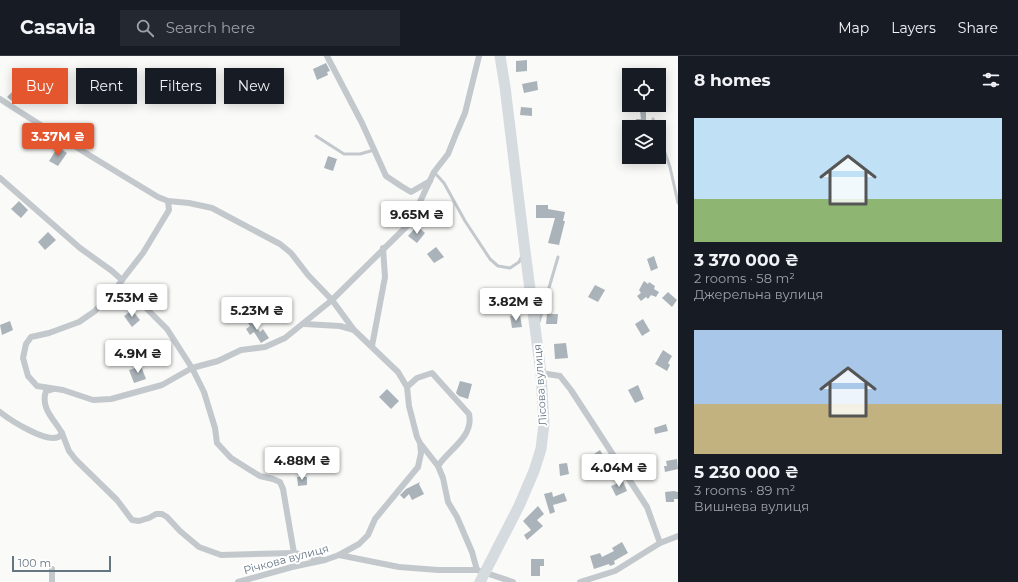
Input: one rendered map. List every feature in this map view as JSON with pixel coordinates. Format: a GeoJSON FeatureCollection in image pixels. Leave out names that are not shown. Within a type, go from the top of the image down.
{"type":"FeatureCollection","features":[{"type":"Feature","properties":{"kind":"highway","name":"Лісова вулиця"},"geometry":{"type":"LineString","coordinates":[[481,575],[519,506],[534,471],[541,449],[544,424],[541,373],[524,251],[500,56]]}},
{"type":"Feature","properties":{"kind":"street"},"geometry":{"type":"LineString","coordinates":[[327,56],[362,123],[386,176],[411,192],[430,181]]}},
{"type":"Feature","properties":{"kind":"street"},"geometry":{"type":"LineString","coordinates":[[168,201],[169,210],[143,253],[118,286],[95,311],[79,322],[50,333],[31,338],[26,344],[23,358],[28,376],[37,386],[63,390],[93,400],[111,399],[162,385],[192,368],[218,361],[241,350],[265,347],[285,338],[304,324],[332,300],[410,223],[434,172],[448,154],[465,113],[479,56]]}},
{"type":"Feature","properties":{"kind":"street"},"geometry":{"type":"LineString","coordinates":[[0,99],[76,148],[158,197],[168,201],[189,203],[212,208],[280,244],[291,253],[308,275],[332,300],[354,330],[398,372],[407,387],[409,406],[417,438],[438,466],[443,478],[448,502],[457,517],[481,575]]}},
{"type":"Feature","properties":{"kind":"street"},"geometry":{"type":"LineString","coordinates":[[0,178],[80,248],[122,280]]}},
{"type":"Feature","properties":{"kind":"street"},"geometry":{"type":"LineString","coordinates":[[372,346],[385,277],[383,248]]}},
{"type":"Feature","properties":{"kind":"street"},"geometry":{"type":"LineString","coordinates":[[118,286],[138,300],[167,329],[192,368],[204,392],[215,428],[217,443],[231,458],[260,476],[280,482],[283,489],[294,553]]}},
{"type":"Feature","properties":{"kind":"street"},"geometry":{"type":"LineString","coordinates":[[304,324],[340,326],[354,330]]}},
{"type":"Feature","properties":{"kind":"street"},"geometry":{"type":"LineString","coordinates":[[407,387],[417,378],[432,373],[469,414],[471,422],[465,438],[443,458],[438,466]]}},
{"type":"Feature","properties":{"kind":"street"},"geometry":{"type":"LineString","coordinates":[[541,373],[560,376],[571,390],[647,508],[660,543]]}},
{"type":"Feature","properties":{"kind":"street"},"geometry":{"type":"LineString","coordinates":[[54,389],[46,391],[44,399],[46,410],[62,433],[69,451],[76,460],[117,500],[132,520],[139,521],[156,514],[162,514],[199,547],[209,552],[221,555],[294,553],[326,560]]}},
{"type":"Feature","properties":{"kind":"street"},"geometry":{"type":"LineString","coordinates":[[0,412],[7,418],[34,433],[52,438],[58,437],[62,433]]}},
{"type":"Feature","properties":{"kind":"street","name":"Річкова вулиця"},"geometry":{"type":"LineString","coordinates":[[238,582],[292,567],[326,560],[359,544],[368,535],[375,519],[418,467],[421,454],[420,442]]}},
{"type":"Feature","properties":{"kind":"street"},"geometry":{"type":"LineString","coordinates":[[580,582],[615,572],[660,543],[678,536]]}},
{"type":"Feature","properties":{"kind":"street","name":"Річкова вулиця"},"geometry":{"type":"LineString","coordinates":[[339,555],[399,566],[481,575],[513,582]]}},
{"type":"Feature","properties":{"kind":"street"},"geometry":{"type":"LineString","coordinates":[[52,569],[52,582]]}},
{"type":"Feature","properties":{"kind":"lane"},"geometry":{"type":"LineString","coordinates":[[316,136],[344,154],[360,154],[374,150]]}},
{"type":"Feature","properties":{"kind":"lane"},"geometry":{"type":"LineString","coordinates":[[666,156],[678,203]]}},
{"type":"Feature","properties":{"kind":"lane"},"geometry":{"type":"LineString","coordinates":[[434,172],[444,183],[490,259],[498,266],[510,268],[519,262],[524,251]]}},
{"type":"Feature","properties":{"kind":"lane"},"geometry":{"type":"LineString","coordinates":[[536,332],[558,256]]}},
{"type":"Feature","properties":{"kind":"building"},"geometry":{"type":"Polygon","coordinates":[[[527,60],[527,71],[516,72],[516,61],[527,60]]]}},
{"type":"Feature","properties":{"kind":"building"},"geometry":{"type":"Polygon","coordinates":[[[326,63],[330,71],[327,72],[328,75],[317,80],[313,69],[326,63]]]}},
{"type":"Feature","properties":{"kind":"building"},"geometry":{"type":"Polygon","coordinates":[[[537,81],[538,90],[524,93],[522,84],[537,81]]]}},
{"type":"Feature","properties":{"kind":"building"},"geometry":{"type":"Polygon","coordinates":[[[12,92],[12,101],[7,97],[12,92]]]}},
{"type":"Feature","properties":{"kind":"building"},"geometry":{"type":"Polygon","coordinates":[[[521,107],[532,108],[532,116],[520,115],[521,107]]]}},
{"type":"Feature","properties":{"kind":"building"},"geometry":{"type":"Polygon","coordinates":[[[640,112],[646,112],[646,120],[636,120],[641,119],[640,112]]]}},
{"type":"Feature","properties":{"kind":"building"},"geometry":{"type":"Polygon","coordinates":[[[58,147],[67,153],[58,166],[49,161],[58,147]]]}},
{"type":"Feature","properties":{"kind":"building"},"geometry":{"type":"Polygon","coordinates":[[[328,156],[337,159],[333,171],[324,168],[328,156]]]}},
{"type":"Feature","properties":{"kind":"building"},"geometry":{"type":"Polygon","coordinates":[[[19,201],[28,210],[21,218],[11,209],[19,201]]]}},
{"type":"Feature","properties":{"kind":"building"},"geometry":{"type":"Polygon","coordinates":[[[536,205],[548,205],[548,209],[565,212],[563,221],[565,221],[559,245],[548,243],[555,218],[536,218],[536,205]]]}},
{"type":"Feature","properties":{"kind":"building"},"geometry":{"type":"Polygon","coordinates":[[[417,226],[425,233],[417,243],[408,236],[417,226]]]}},
{"type":"Feature","properties":{"kind":"building"},"geometry":{"type":"Polygon","coordinates":[[[48,232],[56,240],[45,250],[38,242],[48,232]]]}},
{"type":"Feature","properties":{"kind":"building"},"geometry":{"type":"Polygon","coordinates":[[[436,247],[444,257],[434,263],[427,254],[436,247]]]}},
{"type":"Feature","properties":{"kind":"building"},"geometry":{"type":"Polygon","coordinates":[[[654,256],[658,268],[651,271],[647,259],[654,256]]]}},
{"type":"Feature","properties":{"kind":"building"},"geometry":{"type":"Polygon","coordinates":[[[644,281],[655,286],[654,289],[659,292],[656,297],[651,295],[648,299],[646,297],[641,301],[637,296],[641,293],[639,290],[644,281]]]}},
{"type":"Feature","properties":{"kind":"building"},"geometry":{"type":"Polygon","coordinates":[[[595,285],[605,290],[598,302],[588,297],[595,285]]]}},
{"type":"Feature","properties":{"kind":"building"},"geometry":{"type":"Polygon","coordinates":[[[668,292],[677,300],[672,307],[662,298],[668,292]]]}},
{"type":"Feature","properties":{"kind":"building"},"geometry":{"type":"Polygon","coordinates":[[[132,310],[140,320],[132,327],[124,316],[132,310]]]}},
{"type":"Feature","properties":{"kind":"building"},"geometry":{"type":"Polygon","coordinates":[[[547,314],[558,314],[557,324],[546,324],[547,314]]]}},
{"type":"Feature","properties":{"kind":"building"},"geometry":{"type":"Polygon","coordinates":[[[520,315],[522,327],[512,328],[510,316],[520,315]]]}},
{"type":"Feature","properties":{"kind":"building"},"geometry":{"type":"Polygon","coordinates":[[[250,318],[260,332],[263,329],[269,338],[261,343],[254,332],[250,335],[246,329],[250,326],[246,320],[250,318]]]}},
{"type":"Feature","properties":{"kind":"building"},"geometry":{"type":"Polygon","coordinates":[[[643,319],[650,331],[642,336],[635,324],[643,319]]]}},
{"type":"Feature","properties":{"kind":"building"},"geometry":{"type":"Polygon","coordinates":[[[10,321],[13,330],[2,335],[0,325],[10,321]]]}},
{"type":"Feature","properties":{"kind":"building"},"geometry":{"type":"Polygon","coordinates":[[[566,343],[568,358],[555,359],[554,344],[566,343]]]}},
{"type":"Feature","properties":{"kind":"building"},"geometry":{"type":"Polygon","coordinates":[[[663,350],[672,356],[668,363],[670,365],[667,371],[655,364],[663,350]]]}},
{"type":"Feature","properties":{"kind":"building"},"geometry":{"type":"Polygon","coordinates":[[[141,366],[146,379],[134,383],[129,370],[141,366]]]}},
{"type":"Feature","properties":{"kind":"building"},"geometry":{"type":"Polygon","coordinates":[[[460,381],[472,384],[468,399],[459,396],[456,393],[460,381]]]}},
{"type":"Feature","properties":{"kind":"building"},"geometry":{"type":"Polygon","coordinates":[[[638,385],[644,399],[635,403],[628,390],[638,385]]]}},
{"type":"Feature","properties":{"kind":"building"},"geometry":{"type":"Polygon","coordinates":[[[387,389],[399,401],[391,409],[379,397],[387,389]]]}},
{"type":"Feature","properties":{"kind":"building"},"geometry":{"type":"Polygon","coordinates":[[[666,424],[668,431],[655,434],[654,428],[666,424]]]}},
{"type":"Feature","properties":{"kind":"building"},"geometry":{"type":"Polygon","coordinates":[[[600,450],[604,457],[595,462],[591,456],[600,450]]]}},
{"type":"Feature","properties":{"kind":"building"},"geometry":{"type":"Polygon","coordinates":[[[637,456],[641,467],[631,471],[627,459],[637,456]]]}},
{"type":"Feature","properties":{"kind":"building"},"geometry":{"type":"Polygon","coordinates":[[[677,459],[678,469],[665,472],[664,466],[667,466],[666,461],[677,459]]]}},
{"type":"Feature","properties":{"kind":"building"},"geometry":{"type":"Polygon","coordinates":[[[567,463],[569,474],[560,476],[559,464],[567,463]]]}},
{"type":"Feature","properties":{"kind":"building"},"geometry":{"type":"Polygon","coordinates":[[[297,477],[307,477],[307,485],[298,486],[297,477]]]}},
{"type":"Feature","properties":{"kind":"building"},"geometry":{"type":"Polygon","coordinates":[[[623,481],[627,491],[616,496],[611,486],[623,481]]]}},
{"type":"Feature","properties":{"kind":"building"},"geometry":{"type":"Polygon","coordinates":[[[420,482],[419,484],[424,494],[412,500],[409,494],[404,499],[400,495],[406,489],[420,482]]]}},
{"type":"Feature","properties":{"kind":"building"},"geometry":{"type":"Polygon","coordinates":[[[552,492],[553,497],[564,493],[567,501],[553,505],[555,512],[550,514],[544,494],[552,492]]]}},
{"type":"Feature","properties":{"kind":"building"},"geometry":{"type":"Polygon","coordinates":[[[665,492],[678,492],[678,499],[674,499],[674,502],[666,502],[665,492]]]}},
{"type":"Feature","properties":{"kind":"building"},"geometry":{"type":"Polygon","coordinates":[[[538,506],[544,514],[537,520],[543,526],[527,540],[524,535],[531,530],[523,521],[538,506]]]}},
{"type":"Feature","properties":{"kind":"building"},"geometry":{"type":"Polygon","coordinates":[[[622,542],[628,553],[614,561],[615,564],[610,566],[609,564],[594,569],[590,556],[600,553],[602,557],[614,551],[612,548],[622,542]]]}},
{"type":"Feature","properties":{"kind":"building"},"geometry":{"type":"Polygon","coordinates":[[[531,559],[544,559],[544,566],[540,566],[540,576],[531,576],[531,559]]]}}]}
